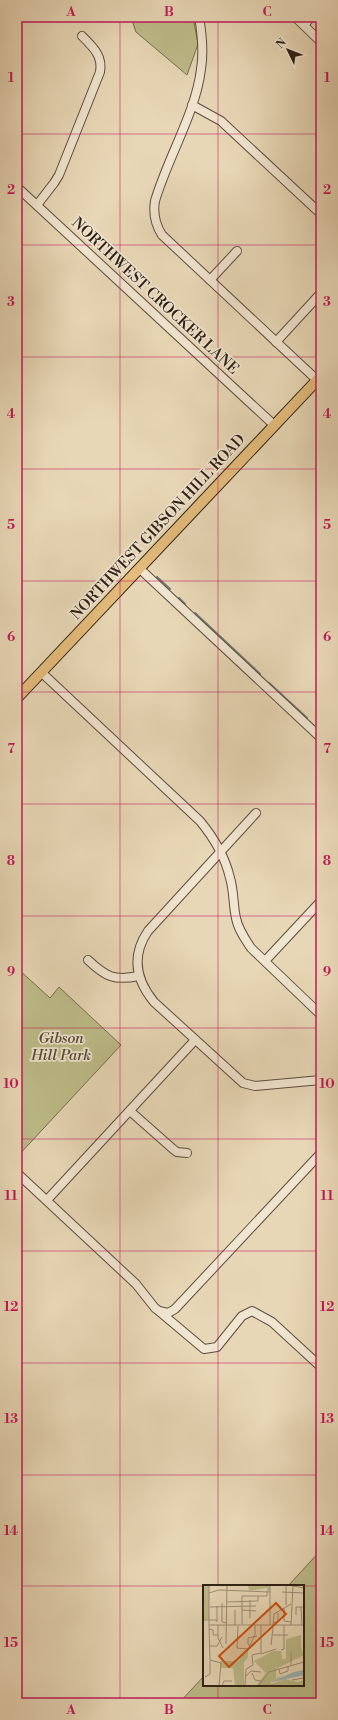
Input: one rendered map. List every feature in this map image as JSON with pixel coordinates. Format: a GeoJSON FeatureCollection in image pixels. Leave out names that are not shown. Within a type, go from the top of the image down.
{"type":"FeatureCollection","features":[{"type":"Feature","properties":{"kind":"main road","name":"NORTHWEST GIBSON HILL ROAD"},"geometry":{"type":"LineString","coordinates":[[17,698],[319,378]]}},
{"type":"Feature","properties":{"kind":"street"},"geometry":{"type":"LineString","coordinates":[[199,17],[202,38],[202,59],[197,89],[192,106],[157,195],[154,215],[157,226],[162,235],[276,342],[319,378]]}},
{"type":"Feature","properties":{"kind":"street"},"geometry":{"type":"LineString","coordinates":[[295,17],[321,42]]}},
{"type":"Feature","properties":{"kind":"street"},"geometry":{"type":"LineString","coordinates":[[304,25],[311,17]]}},
{"type":"Feature","properties":{"kind":"street"},"geometry":{"type":"LineString","coordinates":[[37,205],[54,184],[59,175],[100,72],[99,57],[92,46],[82,36]]}},
{"type":"Feature","properties":{"kind":"street"},"geometry":{"type":"LineString","coordinates":[[192,106],[221,121],[321,214]]}},
{"type":"Feature","properties":{"kind":"street","name":"NORTHWEST CROCKER LANE"},"geometry":{"type":"LineString","coordinates":[[17,187],[274,425]]}},
{"type":"Feature","properties":{"kind":"street"},"geometry":{"type":"LineString","coordinates":[[210,280],[237,251]]}},
{"type":"Feature","properties":{"kind":"street"},"geometry":{"type":"LineString","coordinates":[[276,342],[321,293]]}},
{"type":"Feature","properties":{"kind":"street"},"geometry":{"type":"LineString","coordinates":[[139,568],[321,738]]}},
{"type":"Feature","properties":{"kind":"street"},"geometry":{"type":"LineString","coordinates":[[42,672],[192,812],[212,836],[230,878],[239,929],[251,948],[321,1015]]}},
{"type":"Feature","properties":{"kind":"street"},"geometry":{"type":"LineString","coordinates":[[256,813],[144,937],[138,958],[139,976],[145,989],[154,1002],[243,1083],[250,1086],[321,1080]]}},
{"type":"Feature","properties":{"kind":"street"},"geometry":{"type":"LineString","coordinates":[[265,961],[321,901]]}},
{"type":"Feature","properties":{"kind":"street"},"geometry":{"type":"LineString","coordinates":[[88,960],[99,970],[111,977],[124,979],[139,976]]}},
{"type":"Feature","properties":{"kind":"street"},"geometry":{"type":"LineString","coordinates":[[47,1200],[195,1040]]}},
{"type":"Feature","properties":{"kind":"street"},"geometry":{"type":"LineString","coordinates":[[130,1111],[177,1152],[187,1152]]}},
{"type":"Feature","properties":{"kind":"street"},"geometry":{"type":"LineString","coordinates":[[159,1311],[168,1313],[175,1309],[321,1153]]}},
{"type":"Feature","properties":{"kind":"street"},"geometry":{"type":"LineString","coordinates":[[17,1172],[136,1284],[149,1302],[204,1349],[217,1347],[242,1316],[252,1311],[272,1322],[321,1367]]}},
{"type":"Feature","properties":{"kind":"green space"},"geometry":{"type":"Polygon","coordinates":[[[131,17],[193,17],[198,44],[187,75],[136,32],[131,17]]]}},
{"type":"Feature","properties":{"kind":"green space","name":"Gibson Hill Park"},"geometry":{"type":"Polygon","coordinates":[[[17,968],[50,998],[59,987],[121,1045],[17,1157],[17,968]]]}},
{"type":"Feature","properties":{"kind":"green space"},"geometry":{"type":"Polygon","coordinates":[[[321,1550],[321,1703],[179,1703],[203,1677],[203,1686],[304,1686],[304,1585],[289,1585],[321,1550]]]}},
{"type":"Feature","properties":{"kind":"waterway"},"geometry":{"type":"LineString","coordinates":[[157,577],[170,589]]}},
{"type":"Feature","properties":{"kind":"waterway"},"geometry":{"type":"LineString","coordinates":[[179,598],[185,604]]}},
{"type":"Feature","properties":{"kind":"waterway"},"geometry":{"type":"LineString","coordinates":[[195,613],[260,674]]}},
{"type":"Feature","properties":{"kind":"waterway"},"geometry":{"type":"LineString","coordinates":[[269,683],[307,718]]}},
{"type":"Feature","properties":{"kind":"waterway"},"geometry":{"type":"LineString","coordinates":[[318,728],[321,731]]}}]}
